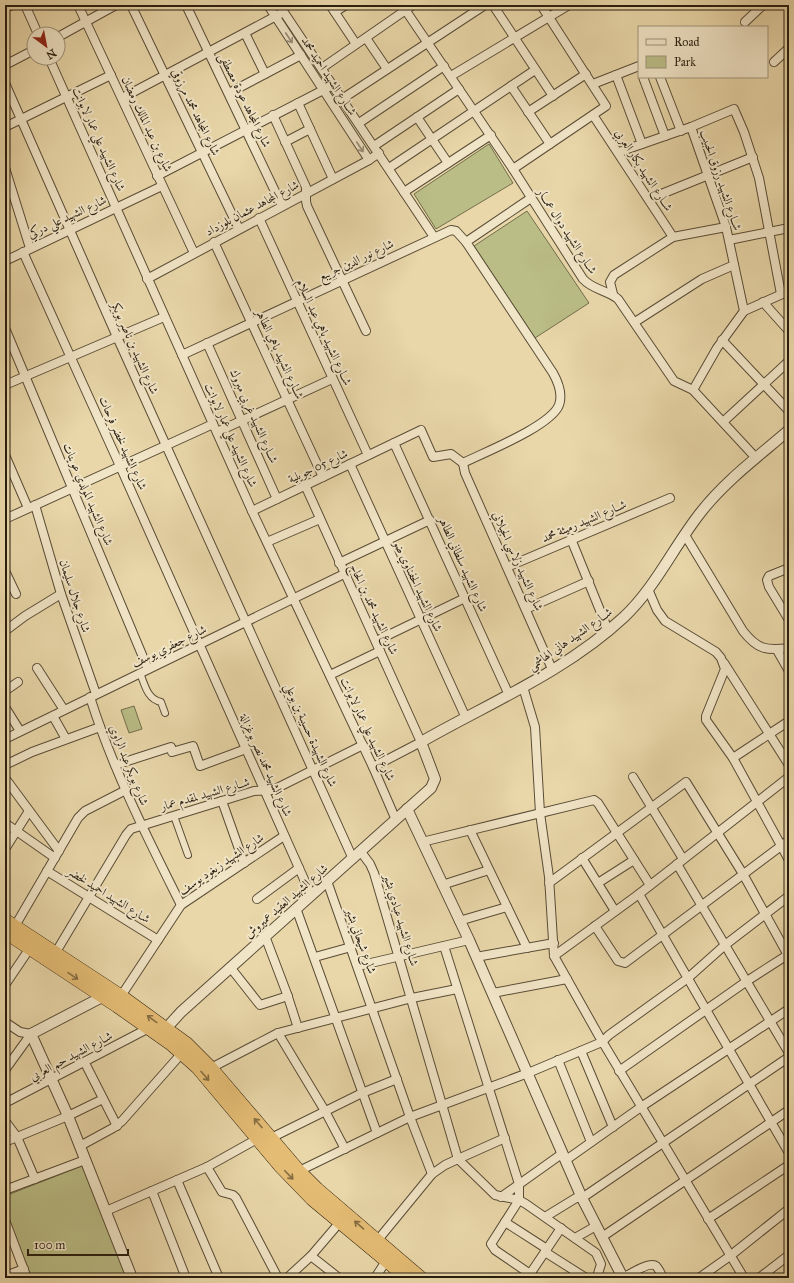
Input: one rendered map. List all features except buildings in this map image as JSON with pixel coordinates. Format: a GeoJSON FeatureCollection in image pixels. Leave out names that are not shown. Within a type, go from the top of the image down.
{"type":"FeatureCollection","features":[{"type":"Feature","properties":{"kind":"highway"},"geometry":{"type":"LineString","coordinates":[[8,926],[30,948],[53,957],[122,996],[168,1036],[211,1068],[299,1171],[377,1241],[404,1271]]}},
{"type":"Feature","properties":{"kind":"highway"},"geometry":{"type":"LineString","coordinates":[[8,926],[53,957],[148,1028],[168,1036],[182,1053],[198,1068],[257,1139],[312,1199],[386,1261],[421,1278]]}},
{"type":"Feature","properties":{"kind":"street"},"geometry":{"type":"LineString","coordinates":[[5,7],[10,5]]}},
{"type":"Feature","properties":{"kind":"street"},"geometry":{"type":"LineString","coordinates":[[24,5],[34,26]]}},
{"type":"Feature","properties":{"kind":"street","name":"شارع بن عبد المالك رمضان"},"geometry":{"type":"LineString","coordinates":[[78,5],[194,253]]}},
{"type":"Feature","properties":{"kind":"street"},"geometry":{"type":"LineString","coordinates":[[66,32],[116,5]]}},
{"type":"Feature","properties":{"kind":"street","name":"شارع المجاهد محمد مرزوقي"},"geometry":{"type":"LineString","coordinates":[[131,5],[238,229]]}},
{"type":"Feature","properties":{"kind":"street","name":"شارع المجاهد عودة مصطفى"},"geometry":{"type":"LineString","coordinates":[[186,5],[282,206]]}},
{"type":"Feature","properties":{"kind":"street","name":"شــارع الشهيد احميد محمد"},"geometry":{"type":"LineString","coordinates":[[268,5],[369,160]]}},
{"type":"Feature","properties":{"kind":"street"},"geometry":{"type":"LineString","coordinates":[[330,5],[356,44]]}},
{"type":"Feature","properties":{"kind":"street"},"geometry":{"type":"LineString","coordinates":[[335,12],[346,5]]}},
{"type":"Feature","properties":{"kind":"street"},"geometry":{"type":"LineString","coordinates":[[322,68],[366,38],[403,8],[413,5]]}},
{"type":"Feature","properties":{"kind":"street"},"geometry":{"type":"LineString","coordinates":[[342,99],[485,5]]}},
{"type":"Feature","properties":{"kind":"street"},"geometry":{"type":"LineString","coordinates":[[493,5],[553,96]]}},
{"type":"Feature","properties":{"kind":"street"},"geometry":{"type":"LineString","coordinates":[[513,169],[606,106],[541,5]]}},
{"type":"Feature","properties":{"kind":"street"},"geometry":{"type":"LineString","coordinates":[[451,76],[569,5]]}},
{"type":"Feature","properties":{"kind":"street"},"geometry":{"type":"LineString","coordinates":[[745,22],[763,5]]}},
{"type":"Feature","properties":{"kind":"street"},"geometry":{"type":"LineString","coordinates":[[122,98],[276,17],[282,8]]}},
{"type":"Feature","properties":{"kind":"street","name":"شــارع الشهيد احميد محمد"},"geometry":{"type":"LineString","coordinates":[[282,8],[434,237]]}},
{"type":"Feature","properties":{"kind":"street","name":"شــارع الشهيد دوال عمـــار"},"geometry":{"type":"LineString","coordinates":[[403,8],[491,135],[583,279],[589,285],[613,294],[636,322],[674,381],[692,390],[756,458]]}},
{"type":"Feature","properties":{"kind":"street"},"geometry":{"type":"LineString","coordinates":[[245,33],[265,74]]}},
{"type":"Feature","properties":{"kind":"street"},"geometry":{"type":"LineString","coordinates":[[366,38],[387,69]]}},
{"type":"Feature","properties":{"kind":"street"},"geometry":{"type":"LineString","coordinates":[[774,62],[789,48]]}},
{"type":"Feature","properties":{"kind":"street"},"geometry":{"type":"LineString","coordinates":[[5,65],[26,54]]}},
{"type":"Feature","properties":{"kind":"street"},"geometry":{"type":"LineString","coordinates":[[229,93],[301,55]]}},
{"type":"Feature","properties":{"kind":"street","name":"شارع الشهيد علي عمار لابوانت"},"geometry":{"type":"LineString","coordinates":[[53,66],[252,511],[373,766],[396,820]]}},
{"type":"Feature","properties":{"kind":"street"},"geometry":{"type":"LineString","coordinates":[[359,123],[444,66]]}},
{"type":"Feature","properties":{"kind":"street"},"geometry":{"type":"LineString","coordinates":[[593,84],[638,66]]}},
{"type":"Feature","properties":{"kind":"street"},"geometry":{"type":"LineString","coordinates":[[389,168],[535,70]]}},
{"type":"Feature","properties":{"kind":"street"},"geometry":{"type":"LineString","coordinates":[[528,112],[586,74]]}},
{"type":"Feature","properties":{"kind":"street"},"geometry":{"type":"LineString","coordinates":[[5,128],[111,75]]}},
{"type":"Feature","properties":{"kind":"street"},"geometry":{"type":"LineString","coordinates":[[616,75],[642,144]]}},
{"type":"Feature","properties":{"kind":"street"},"geometry":{"type":"LineString","coordinates":[[643,78],[665,136]]}},
{"type":"Feature","properties":{"kind":"street"},"geometry":{"type":"LineString","coordinates":[[660,78],[681,131]]}},
{"type":"Feature","properties":{"kind":"street","name":"شارع الشهيد بن ناصر بوبكر"},"geometry":{"type":"LineString","coordinates":[[5,83],[166,446],[247,621]]}},
{"type":"Feature","properties":{"kind":"street"},"geometry":{"type":"LineString","coordinates":[[157,176],[333,85]]}},
{"type":"Feature","properties":{"kind":"street"},"geometry":{"type":"LineString","coordinates":[[511,86],[550,144]]}},
{"type":"Feature","properties":{"kind":"street"},"geometry":{"type":"LineString","coordinates":[[374,146],[459,89]]}},
{"type":"Feature","properties":{"kind":"street"},"geometry":{"type":"LineString","coordinates":[[298,103],[333,179]]}},
{"type":"Feature","properties":{"kind":"street"},"geometry":{"type":"LineString","coordinates":[[618,152],[681,131],[734,109],[753,156],[759,178],[768,232],[785,293],[744,311],[722,340],[692,390]]}},
{"type":"Feature","properties":{"kind":"street"},"geometry":{"type":"LineString","coordinates":[[273,115],[306,187],[306,201],[366,331]]}},
{"type":"Feature","properties":{"kind":"street","name":"شــارع الشهيد بكار العربي"},"geometry":{"type":"LineString","coordinates":[[593,115],[673,237]]}},
{"type":"Feature","properties":{"kind":"street"},"geometry":{"type":"LineString","coordinates":[[417,117],[448,163]]}},
{"type":"Feature","properties":{"kind":"street","name":"شــارع الشهيد رزوق الحبيب"},"geometry":{"type":"LineString","coordinates":[[691,127],[726,227],[744,311]]}},
{"type":"Feature","properties":{"kind":"street"},"geometry":{"type":"LineString","coordinates":[[285,142],[310,129]]}},
{"type":"Feature","properties":{"kind":"street"},"geometry":{"type":"LineString","coordinates":[[404,192],[491,135]]}},
{"type":"Feature","properties":{"kind":"street","name":"شارع المجاهد عثمان بلوزداد"},"geometry":{"type":"LineString","coordinates":[[147,279],[369,160],[379,153]]}},
{"type":"Feature","properties":{"kind":"street"},"geometry":{"type":"LineString","coordinates":[[649,199],[753,156]]}},
{"type":"Feature","properties":{"kind":"street","name":"شارع الشهيد لخضر فرحات"},"geometry":{"type":"LineString","coordinates":[[5,168],[26,250],[71,357],[199,644]]}},
{"type":"Feature","properties":{"kind":"street","name":"شارع الشهيد علي دركي"},"geometry":{"type":"LineString","coordinates":[[5,261],[162,186]]}},
{"type":"Feature","properties":{"kind":"street"},"geometry":{"type":"LineString","coordinates":[[463,463],[541,425],[556,412],[559,405],[560,395],[558,383],[466,242],[531,198]]}},
{"type":"Feature","properties":{"kind":"street","name":"شــارع الشهيد باهي عبد السلام"},"geometry":{"type":"LineString","coordinates":[[259,218],[368,455]]}},
{"type":"Feature","properties":{"kind":"street"},"geometry":{"type":"LineString","coordinates":[[613,294],[610,282],[614,275],[673,237],[726,227]]}},
{"type":"Feature","properties":{"kind":"street"},"geometry":{"type":"LineString","coordinates":[[729,240],[789,228]]}},
{"type":"Feature","properties":{"kind":"street","name":"شارع نور الدين جريبع"},"geometry":{"type":"LineString","coordinates":[[182,355],[434,237],[453,230],[456,231],[466,242]]}},
{"type":"Feature","properties":{"kind":"street","name":"شــارع الشهيد باهي الطاهر"},"geometry":{"type":"LineString","coordinates":[[214,242],[323,477]]}},
{"type":"Feature","properties":{"kind":"street"},"geometry":{"type":"LineString","coordinates":[[636,322],[702,279],[734,265]]}},
{"type":"Feature","properties":{"kind":"street"},"geometry":{"type":"LineString","coordinates":[[763,302],[789,331]]}},
{"type":"Feature","properties":{"kind":"street"},"geometry":{"type":"LineString","coordinates":[[5,385],[164,317]]}},
{"type":"Feature","properties":{"kind":"street","name":"شارع الشهيد المولدي عوينات"},"geometry":{"type":"LineString","coordinates":[[5,328],[72,487],[144,671]]}},
{"type":"Feature","properties":{"kind":"street"},"geometry":{"type":"LineString","coordinates":[[722,340],[789,411]]}},
{"type":"Feature","properties":{"kind":"street","name":"شــارع الشهيد غربي مبروك"},"geometry":{"type":"LineString","coordinates":[[207,343],[277,498]]}},
{"type":"Feature","properties":{"kind":"street"},"geometry":{"type":"LineString","coordinates":[[723,422],[789,361]]}},
{"type":"Feature","properties":{"kind":"street"},"geometry":{"type":"LineString","coordinates":[[5,519],[72,487],[166,446],[242,420],[332,379]]}},
{"type":"Feature","properties":{"kind":"street","name":"شارع 05 جويلية"},"geometry":{"type":"LineString","coordinates":[[252,511],[421,430],[434,457],[451,454],[463,463]]}},
{"type":"Feature","properties":{"kind":"street","name":"شــارع الشهيد هاني الهاشمي"},"geometry":{"type":"LineString","coordinates":[[373,766],[523,687],[552,669],[608,630],[634,607],[648,590],[685,535],[714,497],[789,430]]}},
{"type":"Feature","properties":{"kind":"street","name":"شارع الشهيد سلطاني الطاهر"},"geometry":{"type":"LineString","coordinates":[[394,443],[509,695]]}},
{"type":"Feature","properties":{"kind":"street","name":"شارع جلال سليمان"},"geometry":{"type":"LineString","coordinates":[[5,455],[31,506],[61,594],[93,696]]}},
{"type":"Feature","properties":{"kind":"street","name":"شارع الشهيد زلاسي الجيلاني"},"geometry":{"type":"LineString","coordinates":[[463,463],[464,473],[552,669]]}},
{"type":"Feature","properties":{"kind":"street","name":"شارع الشهيد الحفناوي ضو"},"geometry":{"type":"LineString","coordinates":[[350,464],[466,718]]}},
{"type":"Feature","properties":{"kind":"street","name":"شارع الشهيد محمد بن الحاج"},"geometry":{"type":"LineString","coordinates":[[305,485],[421,742]]}},
{"type":"Feature","properties":{"kind":"street","name":"شــارع الشهيد رميثة محمد"},"geometry":{"type":"LineString","coordinates":[[507,567],[670,498]]}},
{"type":"Feature","properties":{"kind":"street"},"geometry":{"type":"LineString","coordinates":[[267,542],[320,519]]}},
{"type":"Feature","properties":{"kind":"street"},"geometry":{"type":"LineString","coordinates":[[340,564],[430,520]]}},
{"type":"Feature","properties":{"kind":"street"},"geometry":{"type":"LineString","coordinates":[[685,535],[749,638],[758,646],[777,650],[789,648]]}},
{"type":"Feature","properties":{"kind":"street"},"geometry":{"type":"LineString","coordinates":[[571,539],[608,630]]}},
{"type":"Feature","properties":{"kind":"street"},"geometry":{"type":"LineString","coordinates":[[789,568],[769,576],[767,580],[769,587],[789,620]]}},
{"type":"Feature","properties":{"kind":"street"},"geometry":{"type":"LineString","coordinates":[[5,571],[16,594]]}},
{"type":"Feature","properties":{"kind":"street","name":"شارع جعفري يوسف"},"geometry":{"type":"LineString","coordinates":[[5,739],[344,574]]}},
{"type":"Feature","properties":{"kind":"street"},"geometry":{"type":"LineString","coordinates":[[526,609],[589,581]]}},
{"type":"Feature","properties":{"kind":"street"},"geometry":{"type":"LineString","coordinates":[[648,590],[665,621],[716,652],[789,765]]}},
{"type":"Feature","properties":{"kind":"street"},"geometry":{"type":"LineString","coordinates":[[5,631],[25,616],[61,594]]}},
{"type":"Feature","properties":{"kind":"street"},"geometry":{"type":"LineString","coordinates":[[376,641],[465,598]]}},
{"type":"Feature","properties":{"kind":"street","name":"شارع الشهيدة حسيبة بن بوعلي"},"geometry":{"type":"LineString","coordinates":[[247,621],[313,769],[357,855]]}},
{"type":"Feature","properties":{"kind":"street","name":"شارع الشهيد محمد نصر بوغزالة"},"geometry":{"type":"LineString","coordinates":[[199,644],[311,895]]}},
{"type":"Feature","properties":{"kind":"street"},"geometry":{"type":"LineString","coordinates":[[777,650],[789,671]]}},
{"type":"Feature","properties":{"kind":"street"},"geometry":{"type":"LineString","coordinates":[[330,675],[380,652]]}},
{"type":"Feature","properties":{"kind":"street"},"geometry":{"type":"LineString","coordinates":[[724,664],[725,669],[706,716],[707,722],[732,758],[789,860]]}},
{"type":"Feature","properties":{"kind":"street"},"geometry":{"type":"LineString","coordinates":[[37,668],[64,710]]}},
{"type":"Feature","properties":{"kind":"street"},"geometry":{"type":"LineString","coordinates":[[144,671],[150,696],[160,702],[165,713]]}},
{"type":"Feature","properties":{"kind":"street"},"geometry":{"type":"LineString","coordinates":[[5,691],[18,682]]}},
{"type":"Feature","properties":{"kind":"street"},"geometry":{"type":"LineString","coordinates":[[523,687],[536,727],[540,813],[549,883],[554,956],[602,1042],[744,1278]]}},
{"type":"Feature","properties":{"kind":"street","name":"شارع بوبكر عبد الراوي"},"geometry":{"type":"LineString","coordinates":[[93,696],[100,727],[140,825],[181,905]]}},
{"type":"Feature","properties":{"kind":"street"},"geometry":{"type":"LineString","coordinates":[[5,707],[20,731]]}},
{"type":"Feature","properties":{"kind":"street"},"geometry":{"type":"LineString","coordinates":[[53,716],[66,739]]}},
{"type":"Feature","properties":{"kind":"street"},"geometry":{"type":"LineString","coordinates":[[732,758],[789,721]]}},
{"type":"Feature","properties":{"kind":"street"},"geometry":{"type":"LineString","coordinates":[[5,765],[66,739],[100,727]]}},
{"type":"Feature","properties":{"kind":"street","name":"شارع الشهيد العقيد عميروش"},"geometry":{"type":"LineString","coordinates":[[168,1036],[181,1012],[431,788],[435,779],[421,742]]}},
{"type":"Feature","properties":{"kind":"street","name":"شــارع الشهيد لمقدم عمار"},"geometry":{"type":"LineString","coordinates":[[140,825],[254,791],[273,790],[363,745]]}},
{"type":"Feature","properties":{"kind":"street"},"geometry":{"type":"LineString","coordinates":[[115,765],[171,747],[172,752],[193,746],[200,766],[246,749]]}},
{"type":"Feature","properties":{"kind":"street"},"geometry":{"type":"LineString","coordinates":[[554,956],[639,894],[789,776]]}},
{"type":"Feature","properties":{"kind":"street"},"geometry":{"type":"LineString","coordinates":[[633,777],[651,806],[702,905],[771,1020],[789,1053]]}},
{"type":"Feature","properties":{"kind":"street"},"geometry":{"type":"LineString","coordinates":[[5,778],[29,811],[57,855]]}},
{"type":"Feature","properties":{"kind":"street"},"geometry":{"type":"LineString","coordinates":[[549,883],[651,806],[686,782],[744,874],[789,955],[747,980],[620,1071]]}},
{"type":"Feature","properties":{"kind":"street"},"geometry":{"type":"LineString","coordinates":[[8,926],[47,871],[78,818],[85,811],[126,790]]}},
{"type":"Feature","properties":{"kind":"street"},"geometry":{"type":"LineString","coordinates":[[422,842],[594,800],[598,803],[650,885]]}},
{"type":"Feature","properties":{"kind":"street"},"geometry":{"type":"LineString","coordinates":[[222,801],[244,863]]}},
{"type":"Feature","properties":{"kind":"street"},"geometry":{"type":"LineString","coordinates":[[407,809],[469,940],[582,1198],[623,1278],[646,1266],[654,1265],[657,1267],[663,1278]]}},
{"type":"Feature","properties":{"kind":"street"},"geometry":{"type":"LineString","coordinates":[[5,849],[29,811]]}},
{"type":"Feature","properties":{"kind":"street"},"geometry":{"type":"LineString","coordinates":[[174,816],[188,855]]}},
{"type":"Feature","properties":{"kind":"street"},"geometry":{"type":"LineString","coordinates":[[5,823],[57,855]]}},
{"type":"Feature","properties":{"kind":"street"},"geometry":{"type":"LineString","coordinates":[[53,957],[126,834],[131,829],[140,825]]}},
{"type":"Feature","properties":{"kind":"street"},"geometry":{"type":"LineString","coordinates":[[470,830],[527,948]]}},
{"type":"Feature","properties":{"kind":"street","name":"شارع الشهيد زيغود يوسف"},"geometry":{"type":"LineString","coordinates":[[122,996],[181,905],[284,836]]}},
{"type":"Feature","properties":{"kind":"street"},"geometry":{"type":"LineString","coordinates":[[595,926],[618,961],[622,964],[789,840]]}},
{"type":"Feature","properties":{"kind":"street","name":"شـارع الشهيد عبادي بشير"},"geometry":{"type":"LineString","coordinates":[[357,855],[370,864],[374,873],[443,1103],[458,1159]]}},
{"type":"Feature","properties":{"kind":"street"},"geometry":{"type":"LineString","coordinates":[[582,858],[615,911]]}},
{"type":"Feature","properties":{"kind":"street"},"geometry":{"type":"LineString","coordinates":[[598,883],[634,860]]}},
{"type":"Feature","properties":{"kind":"street"},"geometry":{"type":"LineString","coordinates":[[257,898],[299,868]]}},
{"type":"Feature","properties":{"kind":"street"},"geometry":{"type":"LineString","coordinates":[[442,885],[489,870]]}},
{"type":"Feature","properties":{"kind":"street","name":"شـارع الشهيد احميد لخضر"},"geometry":{"type":"LineString","coordinates":[[47,871],[158,940]]}},
{"type":"Feature","properties":{"kind":"street","name":"شارع شيحاني بشير"},"geometry":{"type":"LineString","coordinates":[[327,881],[410,1117],[432,1174]]}},
{"type":"Feature","properties":{"kind":"street"},"geometry":{"type":"LineString","coordinates":[[639,894],[789,1153]]}},
{"type":"Feature","properties":{"kind":"street"},"geometry":{"type":"LineString","coordinates":[[299,1171],[410,1117],[443,1103],[528,1073],[602,1042],[613,1032],[688,978],[725,944],[789,896]]}},
{"type":"Feature","properties":{"kind":"street"},"geometry":{"type":"LineString","coordinates":[[459,920],[507,907]]}},
{"type":"Feature","properties":{"kind":"street"},"geometry":{"type":"LineString","coordinates":[[296,908],[315,957],[377,1133]]}},
{"type":"Feature","properties":{"kind":"street"},"geometry":{"type":"LineString","coordinates":[[265,936],[288,996],[298,1028]]}},
{"type":"Feature","properties":{"kind":"street"},"geometry":{"type":"LineString","coordinates":[[358,966],[469,940]]}},
{"type":"Feature","properties":{"kind":"street"},"geometry":{"type":"LineString","coordinates":[[476,957],[554,943]]}},
{"type":"Feature","properties":{"kind":"street"},"geometry":{"type":"LineString","coordinates":[[444,946],[520,1184],[520,1200],[491,1243],[492,1246],[534,1277],[546,1250],[561,1228]]}},
{"type":"Feature","properties":{"kind":"street"},"geometry":{"type":"LineString","coordinates":[[315,957],[351,947]]}},
{"type":"Feature","properties":{"kind":"street"},"geometry":{"type":"LineString","coordinates":[[5,985],[30,948]]}},
{"type":"Feature","properties":{"kind":"street"},"geometry":{"type":"LineString","coordinates":[[230,967],[260,1006],[288,996]]}},
{"type":"Feature","properties":{"kind":"street"},"geometry":{"type":"LineString","coordinates":[[493,994],[567,979]]}},
{"type":"Feature","properties":{"kind":"street"},"geometry":{"type":"LineString","coordinates":[[211,1068],[278,1033],[412,998],[457,989]]}},
{"type":"Feature","properties":{"kind":"street"},"geometry":{"type":"LineString","coordinates":[[6,1068],[31,1034],[104,996]]}},
{"type":"Feature","properties":{"kind":"street"},"geometry":{"type":"LineString","coordinates":[[501,1197],[564,1157],[591,1142],[789,1008]]}},
{"type":"Feature","properties":{"kind":"street"},"geometry":{"type":"LineString","coordinates":[[5,1022],[20,1032],[31,1034]]}},
{"type":"Feature","properties":{"kind":"street","name":"شـارع الشهيد حم العربي"},"geometry":{"type":"LineString","coordinates":[[5,1103],[52,1080],[148,1028]]}},
{"type":"Feature","properties":{"kind":"street"},"geometry":{"type":"LineString","coordinates":[[278,1033],[326,1111],[345,1149]]}},
{"type":"Feature","properties":{"kind":"street"},"geometry":{"type":"LineString","coordinates":[[31,1034],[68,1116],[132,1278]]}},
{"type":"Feature","properties":{"kind":"street"},"geometry":{"type":"LineString","coordinates":[[581,1051],[612,1127]]}},
{"type":"Feature","properties":{"kind":"street"},"geometry":{"type":"LineString","coordinates":[[80,1146],[117,1126],[182,1053]]}},
{"type":"Feature","properties":{"kind":"street"},"geometry":{"type":"LineString","coordinates":[[545,1216],[576,1198],[582,1198],[789,1057]]}},
{"type":"Feature","properties":{"kind":"street"},"geometry":{"type":"LineString","coordinates":[[558,1060],[591,1142]]}},
{"type":"Feature","properties":{"kind":"street"},"geometry":{"type":"LineString","coordinates":[[85,1062],[117,1126]]}},
{"type":"Feature","properties":{"kind":"street"},"geometry":{"type":"LineString","coordinates":[[271,1138],[362,1093],[397,1079]]}},
{"type":"Feature","properties":{"kind":"street"},"geometry":{"type":"LineString","coordinates":[[5,1142],[68,1116],[103,1099]]}},
{"type":"Feature","properties":{"kind":"street"},"geometry":{"type":"LineString","coordinates":[[602,1237],[789,1110]]}},
{"type":"Feature","properties":{"kind":"street"},"geometry":{"type":"LineString","coordinates":[[5,1121],[17,1137],[35,1179]]}},
{"type":"Feature","properties":{"kind":"street"},"geometry":{"type":"LineString","coordinates":[[377,1241],[432,1174],[458,1159],[505,1138]]}},
{"type":"Feature","properties":{"kind":"street"},"geometry":{"type":"LineString","coordinates":[[106,1211],[207,1167],[257,1139]]}},
{"type":"Feature","properties":{"kind":"street"},"geometry":{"type":"LineString","coordinates":[[458,1159],[490,1191],[501,1197],[520,1200],[596,1253],[600,1259],[600,1267],[597,1278]]}},
{"type":"Feature","properties":{"kind":"street"},"geometry":{"type":"LineString","coordinates":[[5,1190],[85,1160]]}},
{"type":"Feature","properties":{"kind":"street"},"geometry":{"type":"LineString","coordinates":[[708,1219],[789,1165]]}},
{"type":"Feature","properties":{"kind":"street"},"geometry":{"type":"LineString","coordinates":[[207,1167],[222,1192],[233,1195],[236,1198],[278,1278]]}},
{"type":"Feature","properties":{"kind":"street"},"geometry":{"type":"LineString","coordinates":[[177,1180],[220,1278]]}},
{"type":"Feature","properties":{"kind":"street"},"geometry":{"type":"LineString","coordinates":[[152,1191],[186,1278]]}},
{"type":"Feature","properties":{"kind":"street"},"geometry":{"type":"LineString","coordinates":[[699,1278],[789,1210]]}},
{"type":"Feature","properties":{"kind":"street"},"geometry":{"type":"LineString","coordinates":[[5,1221],[27,1278]]}},
{"type":"Feature","properties":{"kind":"street"},"geometry":{"type":"LineString","coordinates":[[287,1278],[311,1256],[340,1222]]}},
{"type":"Feature","properties":{"kind":"street"},"geometry":{"type":"LineString","coordinates":[[505,1222],[586,1278]]}},
{"type":"Feature","properties":{"kind":"street"},"geometry":{"type":"LineString","coordinates":[[575,1238],[596,1226]]}},
{"type":"Feature","properties":{"kind":"street"},"geometry":{"type":"LineString","coordinates":[[759,1278],[789,1255]]}},
{"type":"Feature","properties":{"kind":"street"},"geometry":{"type":"LineString","coordinates":[[311,1256],[339,1278]]}},
{"type":"Feature","properties":{"kind":"street"},"geometry":{"type":"LineString","coordinates":[[375,1278],[386,1261]]}},
{"type":"Feature","properties":{"kind":"street"},"geometry":{"type":"LineString","coordinates":[[5,1276],[24,1270]]}},
{"type":"Feature","properties":{"kind":"green space"},"geometry":{"type":"Polygon","coordinates":[[[489,144],[513,183],[436,229],[414,194],[489,144]]]}},
{"type":"Feature","properties":{"kind":"green space"},"geometry":{"type":"Polygon","coordinates":[[[527,211],[589,303],[535,338],[474,246],[527,211]]]}},
{"type":"Feature","properties":{"kind":"green space"},"geometry":{"type":"Polygon","coordinates":[[[134,706],[142,729],[129,733],[121,710],[134,706]]]}},
{"type":"Feature","properties":{"kind":"green space"},"geometry":{"type":"Polygon","coordinates":[[[84,1165],[127,1278],[30,1278],[5,1211],[5,1196],[84,1165]]]}}]}
